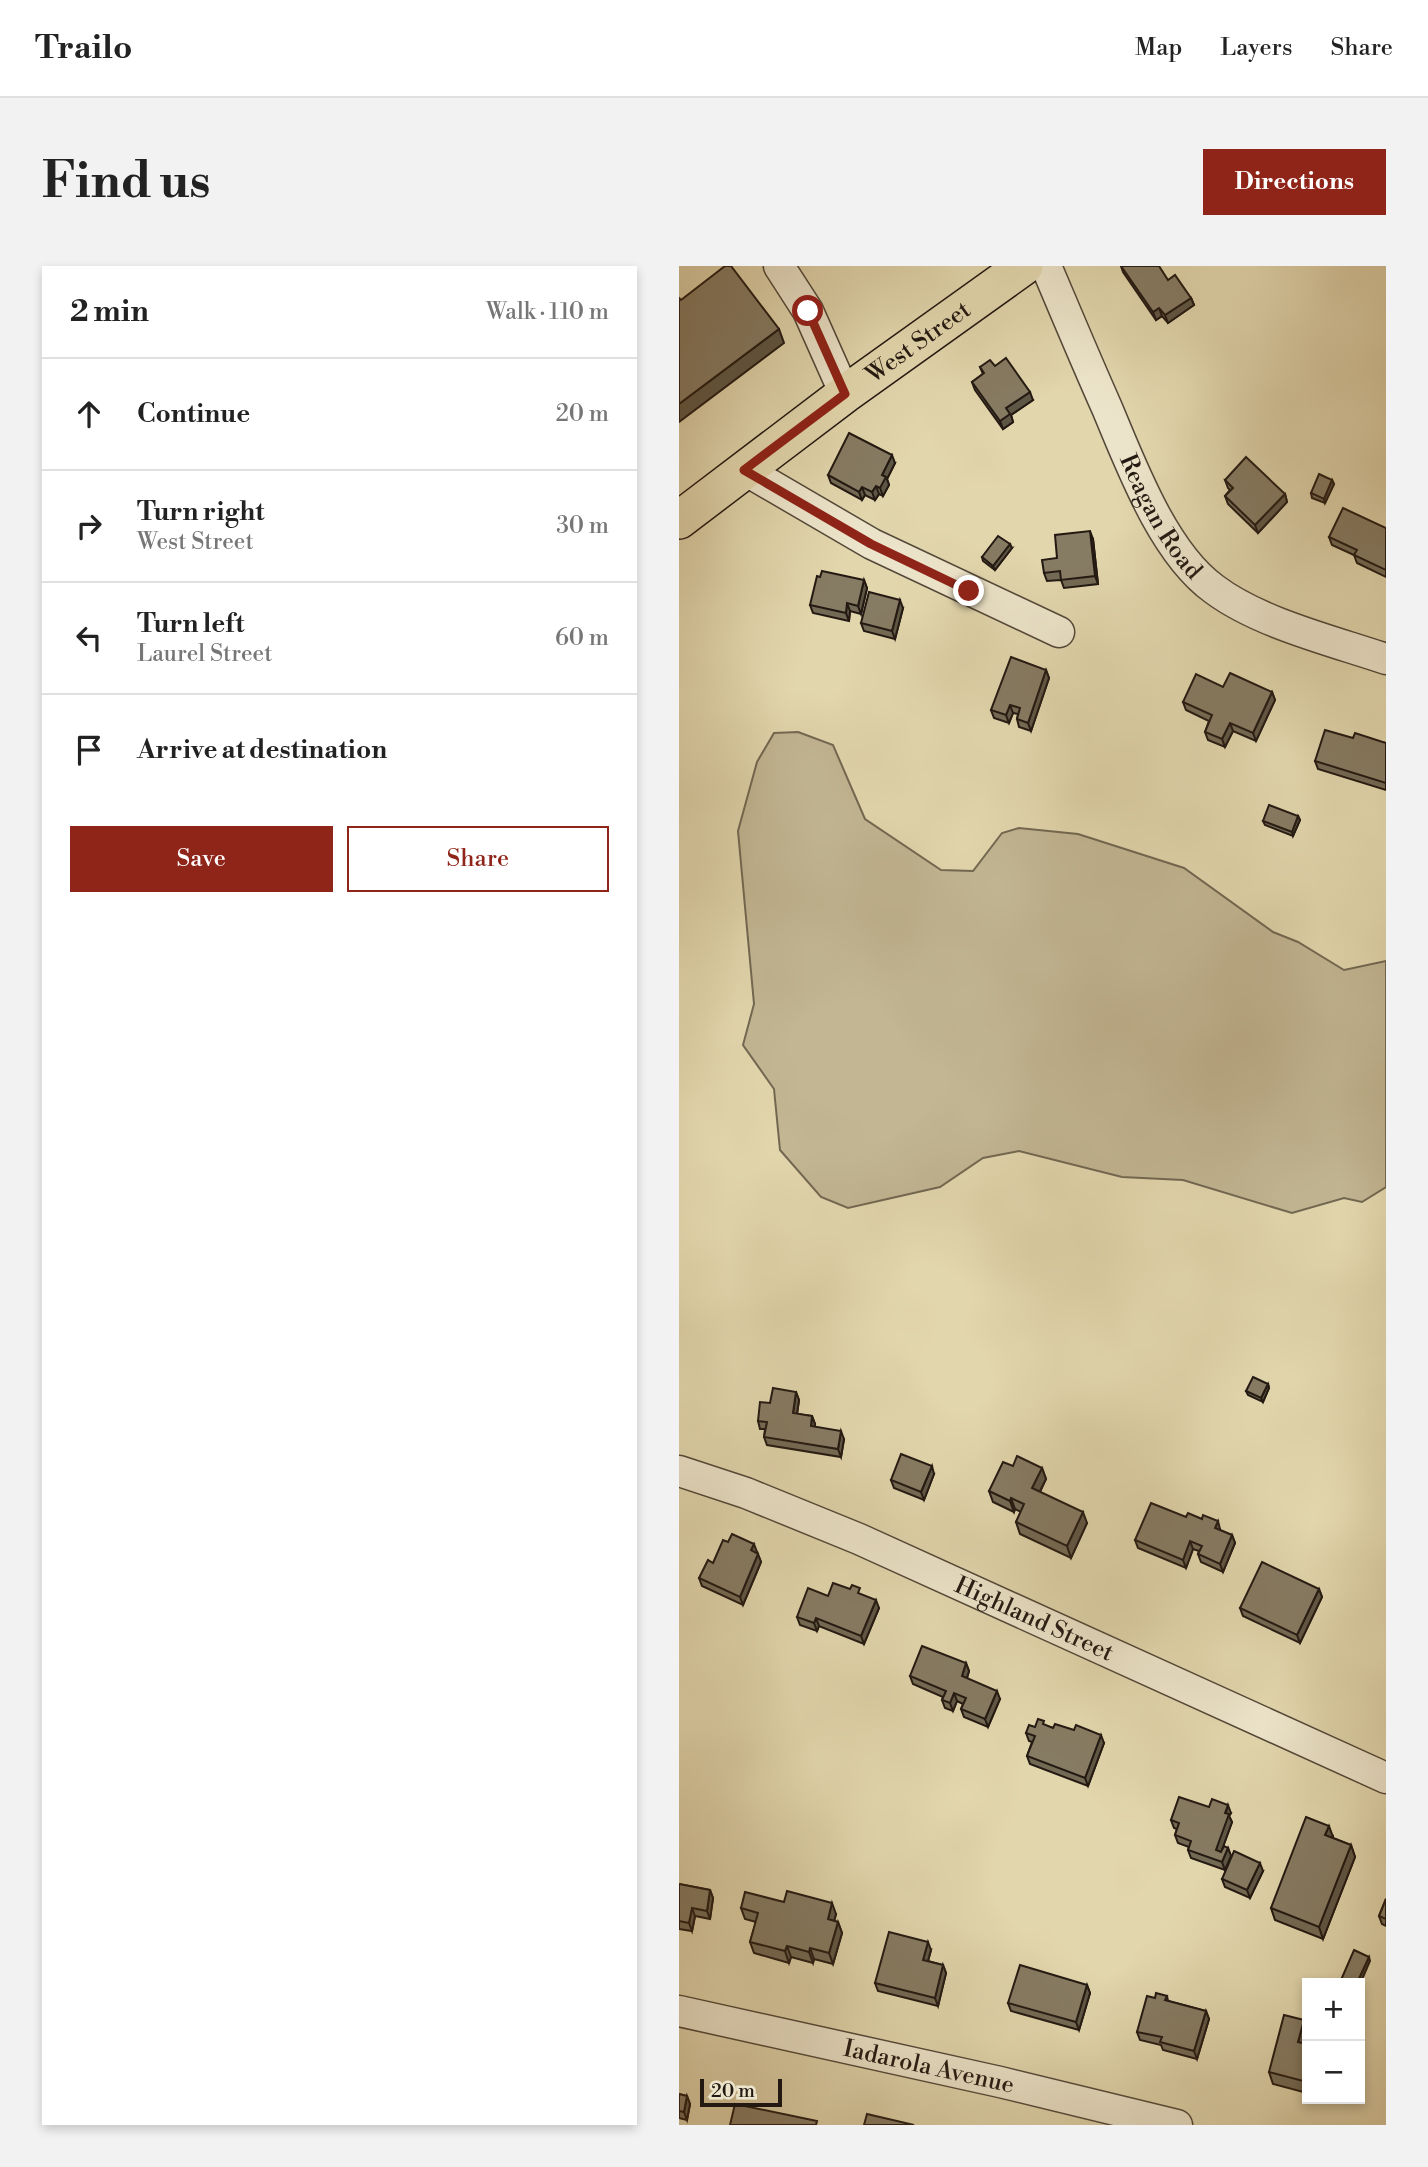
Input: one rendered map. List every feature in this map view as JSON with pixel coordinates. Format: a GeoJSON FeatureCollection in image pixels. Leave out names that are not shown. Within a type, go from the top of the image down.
{"type":"FeatureCollection","features":[{"type":"Feature","properties":{"kind":"main road","name":"West Street"},"geometry":{"type":"LineString","coordinates":[[679,520],[845,394],[1024,266]]}},
{"type":"Feature","properties":{"kind":"street"},"geometry":{"type":"LineString","coordinates":[[779,266],[808,311],[845,394]]}},
{"type":"Feature","properties":{"kind":"street","name":"Reagan Road"},"geometry":{"type":"LineString","coordinates":[[1046,266],[1139,483],[1174,547],[1191,568],[1212,588],[1233,602],[1295,628],[1386,659]]}},
{"type":"Feature","properties":{"kind":"street"},"geometry":{"type":"LineString","coordinates":[[744,470],[871,544],[1059,632]]}},
{"type":"Feature","properties":{"kind":"street","name":"Highland Street"},"geometry":{"type":"LineString","coordinates":[[679,1471],[746,1493],[859,1539],[1386,1778]]}},
{"type":"Feature","properties":{"kind":"street","name":"Iadarola Avenue"},"geometry":{"type":"LineString","coordinates":[[679,2011],[1000,2081],[1123,2119],[1177,2125]]}},
{"type":"Feature","properties":{"kind":"shaded area"},"geometry":{"type":"Polygon","coordinates":[[[798,732],[833,745],[865,819],[941,870],[973,871],[1002,833],[1019,828],[1078,834],[1184,868],[1273,932],[1298,942],[1344,970],[1386,961],[1386,1187],[1362,1202],[1344,1198],[1292,1213],[1183,1180],[1122,1177],[1019,1151],[983,1158],[940,1187],[848,1208],[821,1197],[780,1150],[774,1089],[743,1045],[754,1004],[738,831],[757,762],[774,733],[798,732]]]}},
{"type":"Feature","properties":{"kind":"building"},"geometry":{"type":"Polygon","coordinates":[[[725,266],[731,266],[779,329],[679,404],[679,298],[681,300],[725,266]]]}},
{"type":"Feature","properties":{"kind":"building"},"geometry":{"type":"Polygon","coordinates":[[[1121,266],[1159,266],[1168,280],[1175,275],[1191,298],[1165,315],[1159,308],[1153,312],[1121,266]]]}},
{"type":"Feature","properties":{"kind":"building"},"geometry":{"type":"Polygon","coordinates":[[[1006,358],[1030,392],[1006,408],[1010,414],[1000,421],[972,382],[984,373],[980,367],[990,360],[995,366],[1006,358]]]}},
{"type":"Feature","properties":{"kind":"building"},"geometry":{"type":"Polygon","coordinates":[[[849,433],[892,455],[882,475],[886,477],[880,488],[876,486],[872,492],[862,487],[859,492],[828,475],[849,433]]]}},
{"type":"Feature","properties":{"kind":"building"},"geometry":{"type":"Polygon","coordinates":[[[1246,457],[1285,494],[1255,525],[1225,496],[1233,488],[1225,480],[1246,457]]]}},
{"type":"Feature","properties":{"kind":"building"},"geometry":{"type":"Polygon","coordinates":[[[1319,474],[1332,480],[1324,499],[1311,493],[1319,474]]]}},
{"type":"Feature","properties":{"kind":"building"},"geometry":{"type":"Polygon","coordinates":[[[1343,508],[1386,528],[1386,570],[1354,555],[1357,550],[1329,537],[1343,508]]]}},
{"type":"Feature","properties":{"kind":"building"},"geometry":{"type":"Polygon","coordinates":[[[1090,531],[1095,576],[1061,580],[1060,571],[1044,573],[1042,560],[1057,558],[1055,535],[1090,531]]]}},
{"type":"Feature","properties":{"kind":"building"},"geometry":{"type":"Polygon","coordinates":[[[998,536],[1010,544],[993,566],[982,557],[998,536]]]}},
{"type":"Feature","properties":{"kind":"building"},"geometry":{"type":"Polygon","coordinates":[[[822,571],[864,580],[858,606],[847,603],[846,613],[810,605],[817,576],[820,577],[822,571]]]}},
{"type":"Feature","properties":{"kind":"building"},"geometry":{"type":"Polygon","coordinates":[[[869,592],[900,600],[892,631],[861,623],[869,592]]]}},
{"type":"Feature","properties":{"kind":"building"},"geometry":{"type":"Polygon","coordinates":[[[1011,657],[1046,670],[1028,723],[1017,719],[1020,708],[1010,705],[1006,715],[991,710],[1011,657]]]}},
{"type":"Feature","properties":{"kind":"building"},"geometry":{"type":"Polygon","coordinates":[[[1230,673],[1272,692],[1253,733],[1230,723],[1222,739],[1205,732],[1212,715],[1183,702],[1196,674],[1223,687],[1230,673]]]}},
{"type":"Feature","properties":{"kind":"building"},"geometry":{"type":"Polygon","coordinates":[[[1325,730],[1353,738],[1355,733],[1386,743],[1386,783],[1315,761],[1325,730]]]}},
{"type":"Feature","properties":{"kind":"building"},"geometry":{"type":"Polygon","coordinates":[[[1269,805],[1298,816],[1292,832],[1263,821],[1269,805]]]}},
{"type":"Feature","properties":{"kind":"building"},"geometry":{"type":"Polygon","coordinates":[[[1253,1377],[1268,1384],[1261,1398],[1246,1391],[1253,1377]]]}},
{"type":"Feature","properties":{"kind":"building"},"geometry":{"type":"Polygon","coordinates":[[[773,1388],[796,1392],[793,1413],[812,1416],[811,1426],[841,1431],[838,1449],[764,1437],[767,1422],[758,1421],[760,1402],[770,1403],[773,1388]]]}},
{"type":"Feature","properties":{"kind":"building"},"geometry":{"type":"Polygon","coordinates":[[[901,1454],[932,1466],[921,1492],[891,1480],[901,1454]]]}},
{"type":"Feature","properties":{"kind":"building"},"geometry":{"type":"Polygon","coordinates":[[[1017,1456],[1042,1468],[1032,1488],[1083,1512],[1067,1546],[1016,1522],[1024,1504],[989,1491],[1003,1462],[1013,1466],[1017,1456]]]}},
{"type":"Feature","properties":{"kind":"building"},"geometry":{"type":"Polygon","coordinates":[[[1151,1503],[1186,1517],[1188,1513],[1202,1519],[1203,1515],[1218,1521],[1215,1528],[1232,1535],[1220,1564],[1198,1554],[1202,1546],[1190,1541],[1183,1560],[1135,1540],[1151,1503]]]}},
{"type":"Feature","properties":{"kind":"building"},"geometry":{"type":"Polygon","coordinates":[[[732,1534],[754,1544],[751,1550],[758,1554],[740,1597],[699,1578],[708,1560],[713,1563],[723,1540],[728,1542],[732,1534]]]}},
{"type":"Feature","properties":{"kind":"building"},"geometry":{"type":"Polygon","coordinates":[[[1262,1562],[1319,1589],[1297,1635],[1240,1608],[1262,1562]]]}},
{"type":"Feature","properties":{"kind":"building"},"geometry":{"type":"Polygon","coordinates":[[[833,1583],[850,1589],[852,1585],[860,1588],[858,1593],[876,1600],[861,1636],[816,1618],[814,1623],[797,1617],[808,1588],[828,1596],[833,1583]]]}},
{"type":"Feature","properties":{"kind":"building"},"geometry":{"type":"Polygon","coordinates":[[[922,1646],[966,1663],[962,1676],[997,1691],[985,1719],[961,1709],[966,1698],[954,1693],[950,1703],[942,1700],[946,1691],[910,1676],[922,1646]]]}},
{"type":"Feature","properties":{"kind":"building"},"geometry":{"type":"Polygon","coordinates":[[[1038,1719],[1053,1728],[1055,1724],[1074,1730],[1076,1725],[1101,1735],[1085,1778],[1027,1756],[1035,1736],[1026,1733],[1029,1725],[1035,1727],[1038,1719]]]}},
{"type":"Feature","properties":{"kind":"building"},"geometry":{"type":"Polygon","coordinates":[[[1179,1797],[1209,1807],[1212,1799],[1228,1805],[1225,1813],[1229,1814],[1216,1850],[1221,1852],[1224,1846],[1228,1848],[1222,1862],[1188,1850],[1191,1841],[1175,1835],[1179,1823],[1171,1820],[1179,1797]]]}},
{"type":"Feature","properties":{"kind":"building"},"geometry":{"type":"Polygon","coordinates":[[[1306,1817],[1329,1826],[1325,1835],[1351,1845],[1319,1927],[1271,1908],[1306,1817]]]}},
{"type":"Feature","properties":{"kind":"building"},"geometry":{"type":"Polygon","coordinates":[[[1234,1851],[1260,1863],[1247,1890],[1222,1879],[1234,1851]]]}},
{"type":"Feature","properties":{"kind":"building"},"geometry":{"type":"Polygon","coordinates":[[[679,1884],[710,1890],[707,1911],[692,1908],[689,1923],[679,1921],[679,1884]]]}},
{"type":"Feature","properties":{"kind":"building"},"geometry":{"type":"Polygon","coordinates":[[[787,1891],[832,1903],[828,1919],[838,1922],[829,1953],[810,1948],[809,1952],[787,1946],[785,1951],[750,1942],[758,1913],[741,1908],[745,1892],[784,1902],[787,1891]]]}},
{"type":"Feature","properties":{"kind":"building"},"geometry":{"type":"Polygon","coordinates":[[[1386,1899],[1386,1919],[1379,1916],[1386,1899]]]}},
{"type":"Feature","properties":{"kind":"building"},"geometry":{"type":"Polygon","coordinates":[[[889,1932],[928,1942],[923,1960],[943,1965],[935,1998],[875,1983],[889,1932]]]}},
{"type":"Feature","properties":{"kind":"building"},"geometry":{"type":"Polygon","coordinates":[[[1354,1950],[1369,1957],[1359,1978],[1342,1978],[1354,1950]]]}},
{"type":"Feature","properties":{"kind":"building"},"geometry":{"type":"Polygon","coordinates":[[[1020,1965],[1087,1985],[1076,2022],[1008,2003],[1020,1965]]]}},
{"type":"Feature","properties":{"kind":"building"},"geometry":{"type":"Polygon","coordinates":[[[1156,1993],[1167,1996],[1165,2000],[1206,2011],[1194,2051],[1160,2042],[1162,2037],[1137,2032],[1147,1996],[1155,1998],[1156,1993]]]}},
{"type":"Feature","properties":{"kind":"building"},"geometry":{"type":"Polygon","coordinates":[[[1284,2015],[1302,2020],[1298,2042],[1302,2043],[1302,2081],[1269,2072],[1284,2015]]]}},
{"type":"Feature","properties":{"kind":"building"},"geometry":{"type":"Polygon","coordinates":[[[679,2094],[687,2096],[684,2112],[679,2111],[679,2094]]]}},
{"type":"Feature","properties":{"kind":"building"},"geometry":{"type":"Polygon","coordinates":[[[735,2104],[817,2121],[816,2125],[730,2125],[735,2104]]]}},
{"type":"Feature","properties":{"kind":"building"},"geometry":{"type":"Polygon","coordinates":[[[867,2114],[914,2125],[864,2125],[867,2114]]]}},
{"type":"Feature","properties":{"kind":"route"},"geometry":{"type":"LineString","coordinates":[[808,311],[845,394],[744,470],[871,544],[969,591]]}}]}
